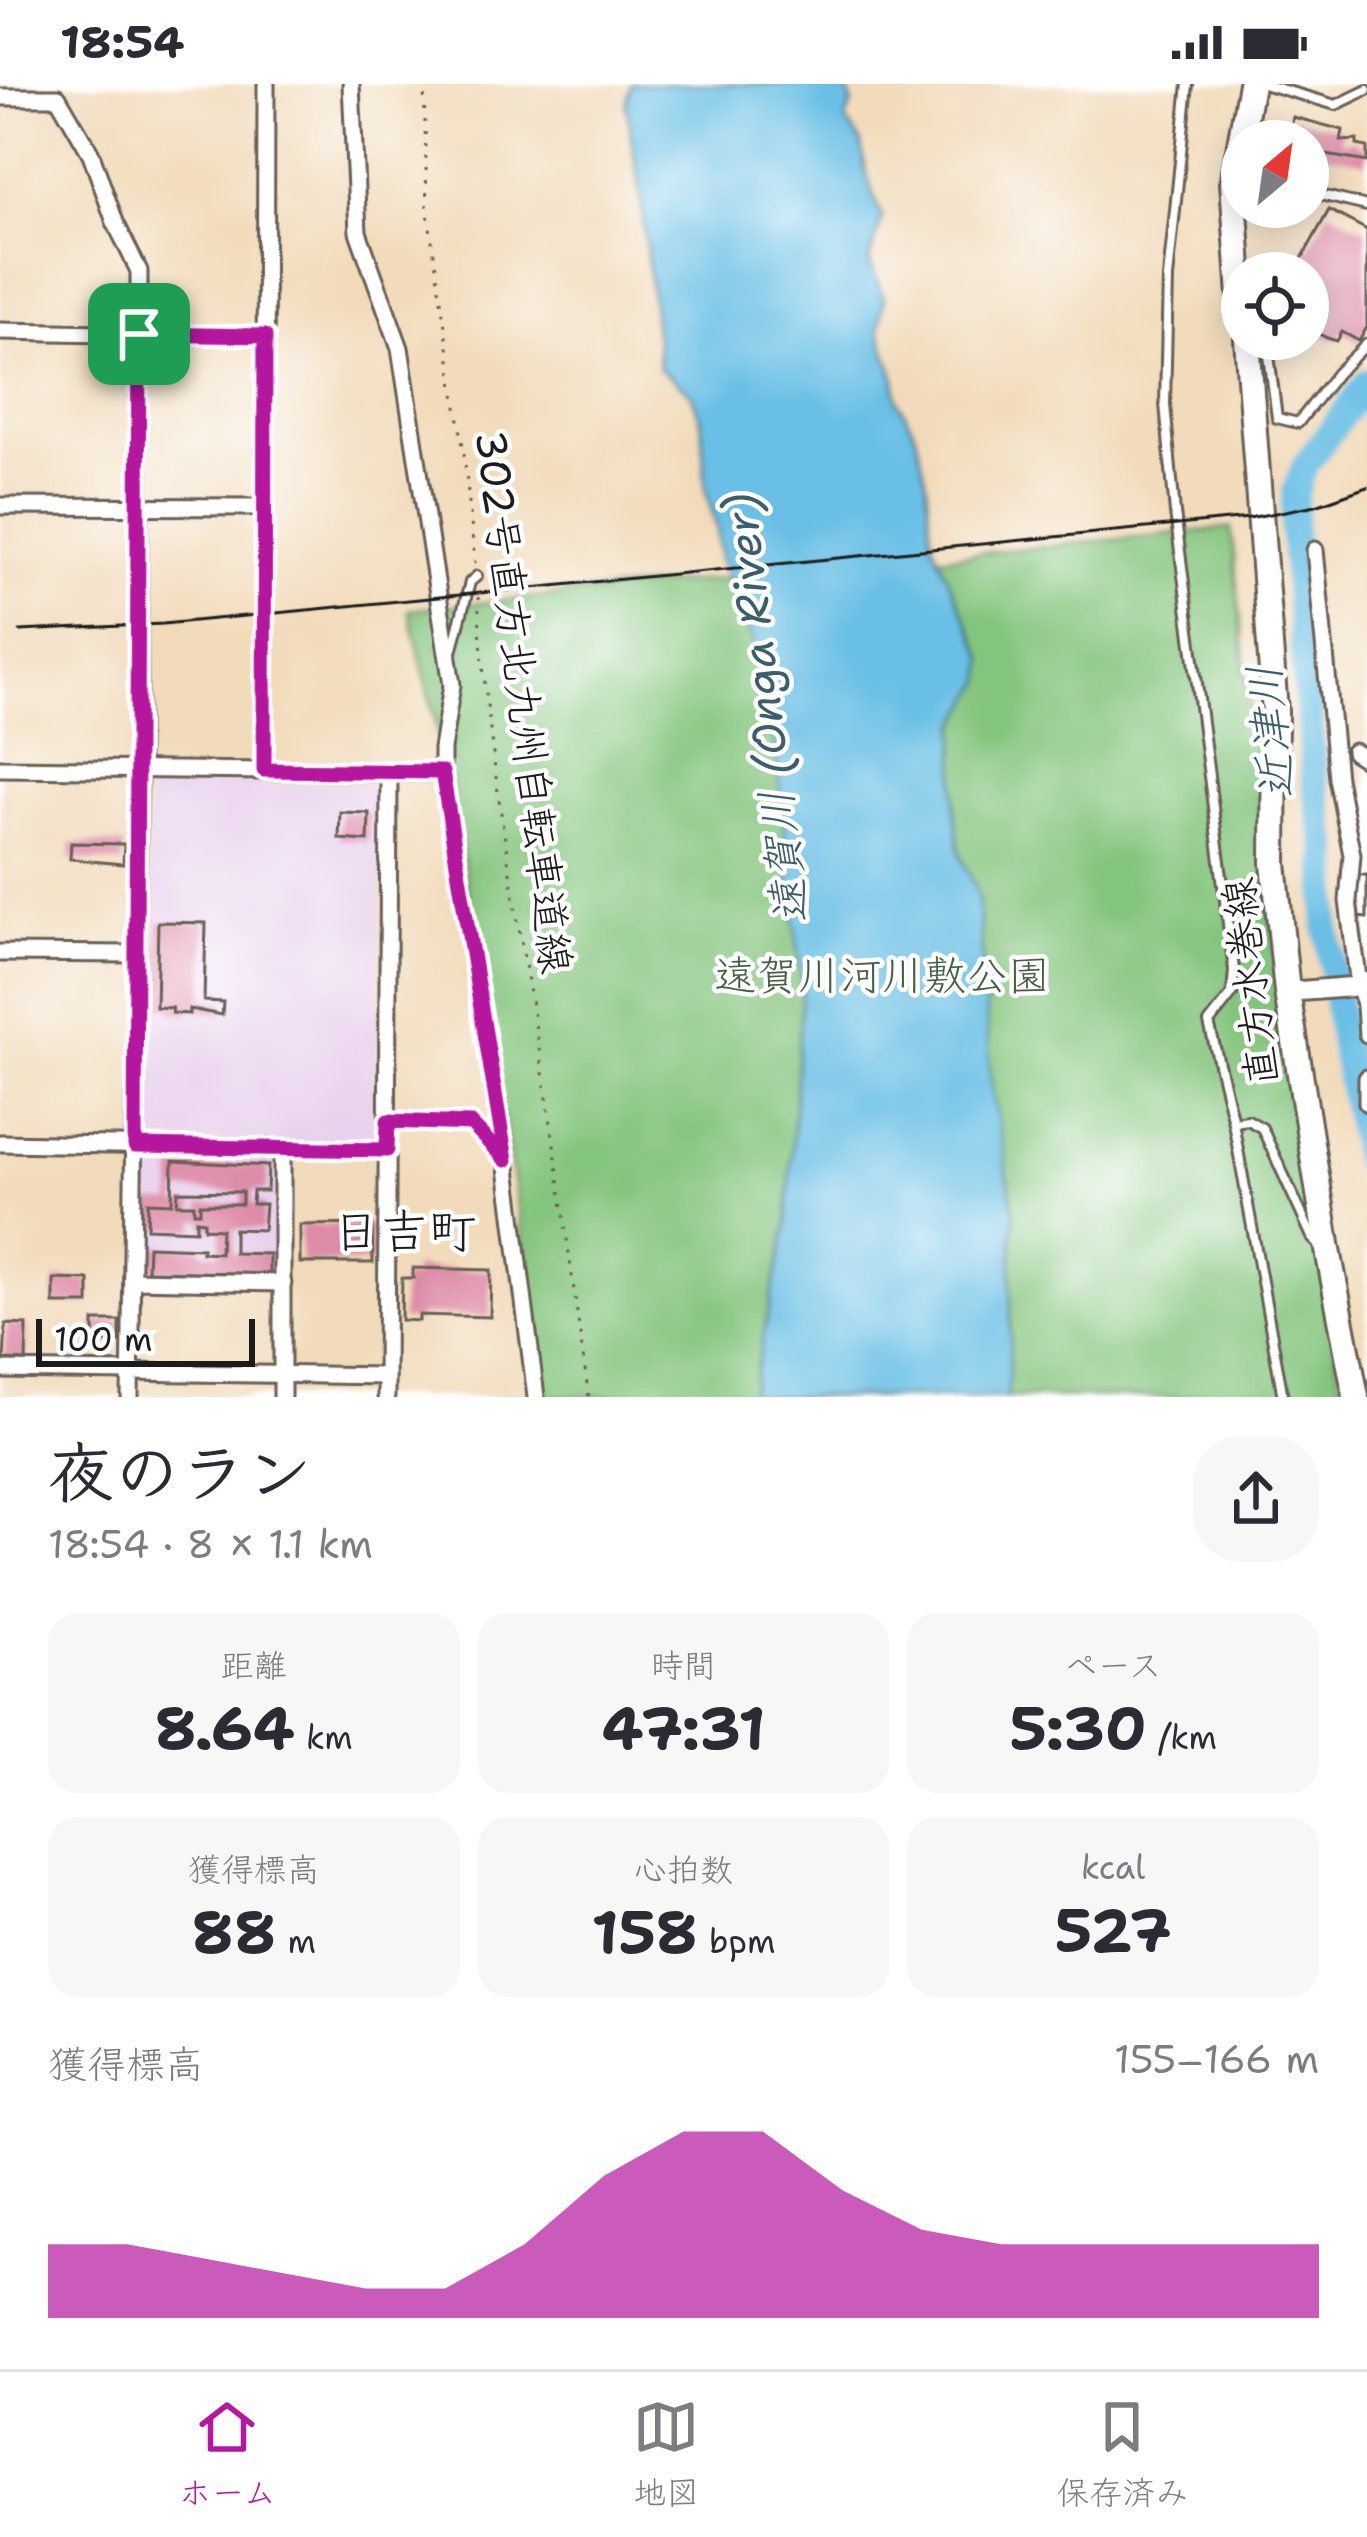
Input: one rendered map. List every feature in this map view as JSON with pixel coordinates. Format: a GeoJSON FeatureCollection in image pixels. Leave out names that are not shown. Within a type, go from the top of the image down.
{"type":"FeatureCollection","features":[{"type":"Feature","properties":{"kind":"main road"},"geometry":{"type":"LineString","coordinates":[[1246,120],[1251,84]]}},
{"type":"Feature","properties":{"kind":"main road","name":"直方水巻線"},"geometry":{"type":"LineString","coordinates":[[1249,360],[1276,712],[1274,863],[1287,992],[1356,1397]]}},
{"type":"Feature","properties":{"kind":"street"},"geometry":{"type":"LineString","coordinates":[[264,770],[266,84]]}},
{"type":"Feature","properties":{"kind":"street"},"geometry":{"type":"LineString","coordinates":[[351,84],[358,232],[400,348],[452,685],[442,772],[506,1160],[536,1397]]}},
{"type":"Feature","properties":{"kind":"street"},"geometry":{"type":"LineString","coordinates":[[0,97],[58,97],[91,154],[115,222],[139,271],[139,768],[130,1397]]}},
{"type":"Feature","properties":{"kind":"street"},"geometry":{"type":"LineString","coordinates":[[0,331],[265,336]]}},
{"type":"Feature","properties":{"kind":"street"},"geometry":{"type":"LineString","coordinates":[[0,506],[264,507]]}},
{"type":"Feature","properties":{"kind":"street"},"geometry":{"type":"LineString","coordinates":[[1315,550],[1336,778],[1352,855],[1348,901],[1367,1034]]}},
{"type":"Feature","properties":{"kind":"street"},"geometry":{"type":"LineString","coordinates":[[0,768],[442,772]]}},
{"type":"Feature","properties":{"kind":"street"},"geometry":{"type":"LineString","coordinates":[[386,1397],[389,772]]}},
{"type":"Feature","properties":{"kind":"street"},"geometry":{"type":"LineString","coordinates":[[0,953],[136,954]]}},
{"type":"Feature","properties":{"kind":"street"},"geometry":{"type":"LineString","coordinates":[[1287,992],[1359,985]]}},
{"type":"Feature","properties":{"kind":"street"},"geometry":{"type":"LineString","coordinates":[[1367,1078],[1367,1103]]}},
{"type":"Feature","properties":{"kind":"street"},"geometry":{"type":"LineString","coordinates":[[388,1121],[471,1124],[506,1160]]}},
{"type":"Feature","properties":{"kind":"street"},"geometry":{"type":"LineString","coordinates":[[0,1143],[387,1150]]}},
{"type":"Feature","properties":{"kind":"street"},"geometry":{"type":"LineString","coordinates":[[282,1149],[282,1397]]}},
{"type":"Feature","properties":{"kind":"street"},"geometry":{"type":"LineString","coordinates":[[132,1280],[283,1283]]}},
{"type":"Feature","properties":{"kind":"street"},"geometry":{"type":"LineString","coordinates":[[0,1370],[386,1376]]}},
{"type":"Feature","properties":{"kind":"lane"},"geometry":{"type":"LineString","coordinates":[[1187,84],[1168,278],[1165,404],[1234,970],[1232,994],[1209,1023],[1233,1121],[1283,1397]]}},
{"type":"Feature","properties":{"kind":"lane"},"geometry":{"type":"LineString","coordinates":[[1263,84],[1336,105],[1367,90]]}},
{"type":"Feature","properties":{"kind":"lane"},"geometry":{"type":"LineString","coordinates":[[1329,198],[1367,206]]}},
{"type":"Feature","properties":{"kind":"lane"},"geometry":{"type":"LineString","coordinates":[[1270,360],[1277,418],[1298,422],[1367,344]]}},
{"type":"Feature","properties":{"kind":"lane"},"geometry":{"type":"LineString","coordinates":[[449,664],[470,582],[477,576]]}},
{"type":"Feature","properties":{"kind":"lane"},"geometry":{"type":"LineString","coordinates":[[1233,1121],[1248,1120],[1262,1128],[1313,1239],[1328,1250]]}},
{"type":"Feature","properties":{"kind":"path","name":"302号直方北九州自転車道線"},"geometry":{"type":"LineString","coordinates":[[424,84],[427,207],[464,453],[483,683],[589,1397]]}},
{"type":"Feature","properties":{"kind":"shaded area"},"geometry":{"type":"Polygon","coordinates":[[[149,780],[383,785],[376,1145],[143,1140],[149,780]]]}},
{"type":"Feature","properties":{"kind":"shaded area"},"geometry":{"type":"Polygon","coordinates":[[[142,1154],[277,1158],[275,1278],[139,1274],[142,1154]]]}},
{"type":"Feature","properties":{"kind":"green space","name":"遠賀川河川敷公園"},"geometry":{"type":"Polygon","coordinates":[[[1231,528],[1280,995],[1343,1397],[547,1397],[452,790],[409,610],[1231,528]]]}},
{"type":"Feature","properties":{"kind":"water"},"geometry":{"type":"Polygon","coordinates":[[[631,84],[845,84],[852,102],[846,120],[861,142],[882,217],[869,262],[884,298],[879,330],[896,379],[898,401],[916,434],[927,483],[932,542],[985,660],[983,682],[957,726],[955,810],[960,853],[978,894],[991,1083],[1014,1211],[1008,1397],[750,1397],[787,1226],[802,986],[763,667],[720,560],[706,492],[701,419],[690,392],[659,369],[640,188],[626,106],[631,84]]]}},
{"type":"Feature","properties":{"kind":"building"},"geometry":{"type":"Polygon","coordinates":[[[1329,126],[1343,130],[1341,141],[1357,140],[1357,145],[1367,147],[1367,162],[1329,155],[1329,126]]]}},
{"type":"Feature","properties":{"kind":"building"},"geometry":{"type":"Polygon","coordinates":[[[1329,210],[1367,230],[1367,327],[1359,341],[1342,332],[1337,341],[1329,339],[1329,252],[1306,252],[1319,228],[1329,228],[1329,210]]]}},
{"type":"Feature","properties":{"kind":"building"},"geometry":{"type":"Polygon","coordinates":[[[340,812],[369,813],[368,841],[339,839],[340,812]]]}},
{"type":"Feature","properties":{"kind":"building"},"geometry":{"type":"Polygon","coordinates":[[[71,843],[124,844],[123,864],[70,859],[71,843]]]}},
{"type":"Feature","properties":{"kind":"building"},"geometry":{"type":"Polygon","coordinates":[[[1357,875],[1367,875],[1367,918],[1356,917],[1357,875]]]}},
{"type":"Feature","properties":{"kind":"building"},"geometry":{"type":"Polygon","coordinates":[[[158,922],[206,923],[204,1001],[223,1002],[222,1015],[189,1009],[189,1014],[172,1013],[172,1008],[156,1007],[158,922]]]}},
{"type":"Feature","properties":{"kind":"building"},"geometry":{"type":"Polygon","coordinates":[[[173,1161],[268,1166],[267,1191],[253,1191],[252,1204],[265,1204],[263,1230],[234,1229],[234,1253],[269,1254],[269,1274],[147,1271],[148,1246],[220,1253],[221,1229],[204,1228],[204,1221],[196,1220],[196,1230],[147,1228],[148,1202],[172,1203],[173,1161]],[[178,1191],[177,1204],[194,1204],[194,1212],[200,1212],[200,1204],[242,1204],[242,1192],[178,1191]]]}},
{"type":"Feature","properties":{"kind":"building"},"geometry":{"type":"Polygon","coordinates":[[[372,1224],[373,1263],[300,1263],[300,1225],[372,1224]]]}},
{"type":"Feature","properties":{"kind":"building"},"geometry":{"type":"Polygon","coordinates":[[[413,1268],[491,1270],[490,1317],[419,1315],[419,1321],[401,1320],[402,1278],[413,1278],[413,1268]]]}},
{"type":"Feature","properties":{"kind":"building"},"geometry":{"type":"Polygon","coordinates":[[[54,1279],[89,1280],[89,1304],[54,1304],[54,1279]]]}},
{"type":"Feature","properties":{"kind":"building"},"geometry":{"type":"Polygon","coordinates":[[[94,1321],[120,1321],[120,1342],[94,1342],[94,1321]]]}},
{"type":"Feature","properties":{"kind":"building"},"geometry":{"type":"Polygon","coordinates":[[[6,1324],[27,1325],[26,1361],[4,1360],[6,1324]]]}},
{"type":"Feature","properties":{"kind":"waterway","name":"近津川"},"geometry":{"type":"LineString","coordinates":[[1367,382],[1305,465],[1295,493],[1293,532],[1314,779],[1328,851],[1327,925],[1342,1042],[1367,1163]]}},
{"type":"Feature","properties":{"kind":"tram line"},"geometry":{"type":"LineString","coordinates":[[20,631],[163,624],[1249,518],[1316,505],[1367,487]]}},
{"type":"Feature","properties":{"kind":"district","name":"日吉町"},"geometry":{"type":"Point","coordinates":[404,1231]}},
{"type":"Feature","properties":{"kind":"route"},"geometry":{"type":"LineString","coordinates":[[139,334],[265,336],[264,770],[442,772],[506,1160],[471,1124],[388,1121],[387,1150],[135,1146],[139,334]]}},
{"type":"Feature","properties":{"kind":"water label","name":"遠賀川 (Onga River)"},"geometry":{"type":"Point","coordinates":[765,709]}}]}
